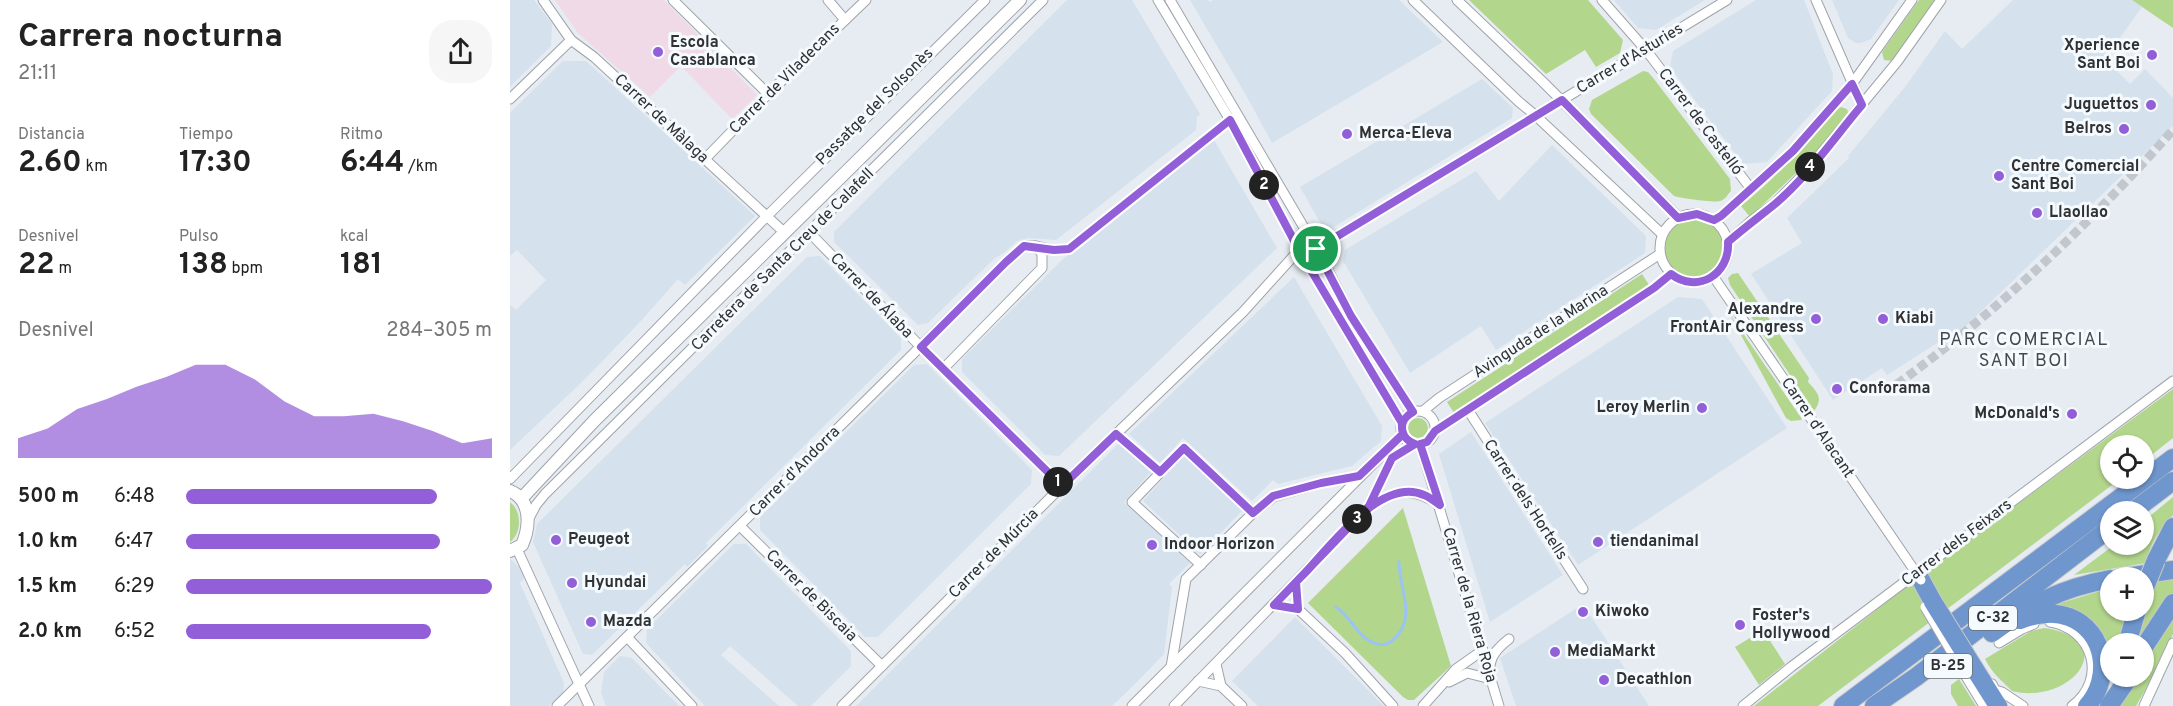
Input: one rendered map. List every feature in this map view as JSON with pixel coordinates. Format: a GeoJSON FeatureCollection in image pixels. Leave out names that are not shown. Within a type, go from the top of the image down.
{"type":"FeatureCollection","features":[{"type":"Feature","properties":{"kind":"highway","name":"C-32"},"geometry":{"type":"LineString","coordinates":[[1843,706],[2173,457]]}},
{"type":"Feature","properties":{"kind":"highway"},"geometry":{"type":"LineString","coordinates":[[2147,501],[2173,481]]}},
{"type":"Feature","properties":{"kind":"highway"},"geometry":{"type":"LineString","coordinates":[[2164,561],[2173,528]]}},
{"type":"Feature","properties":{"kind":"highway","name":"C-32"},"geometry":{"type":"LineString","coordinates":[[1874,706],[1916,677],[2100,536]]}},
{"type":"Feature","properties":{"kind":"highway"},"geometry":{"type":"LineString","coordinates":[[2154,577],[2173,570]]}},
{"type":"Feature","properties":{"kind":"highway"},"geometry":{"type":"LineString","coordinates":[[1921,580],[1973,669],[1996,698],[2009,706]]}},
{"type":"Feature","properties":{"kind":"highway","name":"B-25"},"geometry":{"type":"LineString","coordinates":[[1895,706],[2000,635],[2039,601],[2073,587],[2100,581]]}},
{"type":"Feature","properties":{"kind":"highway"},"geometry":{"type":"LineString","coordinates":[[2153,633],[2173,603]]}},
{"type":"Feature","properties":{"kind":"highway"},"geometry":{"type":"LineString","coordinates":[[2000,635],[2034,615],[2048,613],[2069,617],[2086,626],[2098,645],[2103,662],[2101,683],[2087,706]]}},
{"type":"Feature","properties":{"kind":"highway"},"geometry":{"type":"LineString","coordinates":[[2105,706],[2113,687]]}},
{"type":"Feature","properties":{"kind":"highway"},"geometry":{"type":"LineString","coordinates":[[2109,706],[2122,687]]}},
{"type":"Feature","properties":{"kind":"street","name":"Carrer de Màlaga"},"geometry":{"type":"LineString","coordinates":[[543,0],[571,40],[594,57],[785,233]]}},
{"type":"Feature","properties":{"kind":"street"},"geometry":{"type":"LineString","coordinates":[[828,0],[845,20]]}},
{"type":"Feature","properties":{"kind":"street","name":"Carrer de Viladecans"},"geometry":{"type":"LineString","coordinates":[[705,159],[768,94],[866,0]]}},
{"type":"Feature","properties":{"kind":"street","name":"Passatge del Solsonès"},"geometry":{"type":"LineString","coordinates":[[510,479],[767,216],[984,0]]}},
{"type":"Feature","properties":{"kind":"street"},"geometry":{"type":"LineString","coordinates":[[1015,0],[1020,0]]}},
{"type":"Feature","properties":{"kind":"street","name":"Carretera de Santa Creu de Calafell"},"geometry":{"type":"LineString","coordinates":[[522,498],[602,413],[1020,0]]}},
{"type":"Feature","properties":{"kind":"street","name":"Carretera de Santa Creu de Calafell"},"geometry":{"type":"LineString","coordinates":[[527,522],[545,494],[1043,0]]}},
{"type":"Feature","properties":{"kind":"street"},"geometry":{"type":"LineString","coordinates":[[1158,0],[1230,120],[1299,250],[1402,423],[1403,434],[1407,441],[1418,444]]}},
{"type":"Feature","properties":{"kind":"street"},"geometry":{"type":"LineString","coordinates":[[1170,0],[1316,249],[1351,316],[1418,412],[1431,417],[1435,426],[1435,431],[1427,442],[1418,444],[1392,458],[1369,506],[1174,706]]}},
{"type":"Feature","properties":{"kind":"street"},"geometry":{"type":"LineString","coordinates":[[1413,0],[1662,234]]}},
{"type":"Feature","properties":{"kind":"street"},"geometry":{"type":"LineString","coordinates":[[1457,0],[1562,100],[1678,218]]}},
{"type":"Feature","properties":{"kind":"street","name":"Carrer de Castelló"},"geometry":{"type":"LineString","coordinates":[[1602,0],[1646,50],[1750,189]]}},
{"type":"Feature","properties":{"kind":"street","name":"Carrer d'Asturies"},"geometry":{"type":"LineString","coordinates":[[1316,249],[1727,0]]}},
{"type":"Feature","properties":{"kind":"street"},"geometry":{"type":"LineString","coordinates":[[1816,0],[1862,105]]}},
{"type":"Feature","properties":{"kind":"street"},"geometry":{"type":"LineString","coordinates":[[1714,220],[1793,151],[1852,84],[1912,0]]}},
{"type":"Feature","properties":{"kind":"street"},"geometry":{"type":"LineString","coordinates":[[1728,242],[1791,188],[1897,62],[1941,0]]}},
{"type":"Feature","properties":{"kind":"street"},"geometry":{"type":"LineString","coordinates":[[676,1],[768,94]]}},
{"type":"Feature","properties":{"kind":"street"},"geometry":{"type":"LineString","coordinates":[[510,99],[571,40]]}},
{"type":"Feature","properties":{"kind":"street"},"geometry":{"type":"LineString","coordinates":[[1036,246],[1054,250],[1069,249],[1230,120]]}},
{"type":"Feature","properties":{"kind":"street"},"geometry":{"type":"LineString","coordinates":[[1697,214],[1714,220],[1723,230],[1728,242],[1726,259],[1721,269],[1700,282],[1680,280],[1671,274],[1663,264],[1660,254],[1662,234],[1669,224],[1678,218],[1697,214]]}},
{"type":"Feature","properties":{"kind":"street","name":"Carrer de Álaba"},"geometry":{"type":"LineString","coordinates":[[809,232],[921,347],[1062,486]]}},
{"type":"Feature","properties":{"kind":"street","name":"Carrer d'Andorra"},"geometry":{"type":"LineString","coordinates":[[557,706],[1006,262],[1024,246],[1036,246]]}},
{"type":"Feature","properties":{"kind":"street"},"geometry":{"type":"LineString","coordinates":[[943,369],[1042,268],[1042,254],[1036,246]]}},
{"type":"Feature","properties":{"kind":"street","name":"Carrer de Múrcia"},"geometry":{"type":"LineString","coordinates":[[842,706],[1062,486],[1244,312],[1299,250]]}},
{"type":"Feature","properties":{"kind":"street","name":"Avinguda de la Marina"},"geometry":{"type":"LineString","coordinates":[[1418,412],[1660,254]]}},
{"type":"Feature","properties":{"kind":"street","name":"Avinguda de la Marina"},"geometry":{"type":"LineString","coordinates":[[1435,431],[1654,288],[1671,274]]}},
{"type":"Feature","properties":{"kind":"street","name":"Carrer d'Alacant"},"geometry":{"type":"LineString","coordinates":[[1713,276],[1921,580]]}},
{"type":"Feature","properties":{"kind":"street","name":"Carrer dels Feixars"},"geometry":{"type":"LineString","coordinates":[[1743,706],[1791,667],[2173,381]]}},
{"type":"Feature","properties":{"kind":"street","name":"Carrer dels Hortells"},"geometry":{"type":"LineString","coordinates":[[1468,410],[1583,590]]}},
{"type":"Feature","properties":{"kind":"street"},"geometry":{"type":"LineString","coordinates":[[1402,423],[1406,416],[1418,412]]}},
{"type":"Feature","properties":{"kind":"street"},"geometry":{"type":"LineString","coordinates":[[1116,434],[1160,472]]}},
{"type":"Feature","properties":{"kind":"street"},"geometry":{"type":"LineString","coordinates":[[1132,706],[1403,434]]}},
{"type":"Feature","properties":{"kind":"street","name":"Carrer de la Riera Roja"},"geometry":{"type":"LineString","coordinates":[[1418,444],[1440,505],[1499,706]]}},
{"type":"Feature","properties":{"kind":"street"},"geometry":{"type":"LineString","coordinates":[[1201,565],[1132,502],[1184,448],[1253,513]]}},
{"type":"Feature","properties":{"kind":"street"},"geometry":{"type":"LineString","coordinates":[[1171,667],[1186,579],[1273,496],[1359,476]]}},
{"type":"Feature","properties":{"kind":"street"},"geometry":{"type":"LineString","coordinates":[[510,491],[522,498],[527,511],[526,536],[522,546],[513,550],[589,706]]}},
{"type":"Feature","properties":{"kind":"street","name":"Carrer de la Riera Roja"},"geometry":{"type":"LineString","coordinates":[[1369,506],[1391,494],[1408,492],[1423,494],[1440,505]]}},
{"type":"Feature","properties":{"kind":"street","name":"Carrer de Biscaia"},"geometry":{"type":"LineString","coordinates":[[740,526],[882,666]]}},
{"type":"Feature","properties":{"kind":"street"},"geometry":{"type":"LineString","coordinates":[[1296,582],[1298,609]]}},
{"type":"Feature","properties":{"kind":"street"},"geometry":{"type":"LineString","coordinates":[[1274,605],[1298,609],[1345,653],[1392,704],[1401,706]]}},
{"type":"Feature","properties":{"kind":"street"},"geometry":{"type":"LineString","coordinates":[[2000,635],[2048,622],[2061,624],[2081,637],[2089,649],[2092,660],[2092,680],[2087,690],[2072,706]]}},
{"type":"Feature","properties":{"kind":"street"},"geometry":{"type":"LineString","coordinates":[[627,637],[692,706]]}},
{"type":"Feature","properties":{"kind":"street"},"geometry":{"type":"LineString","coordinates":[[1442,687],[1467,673],[1491,678],[1490,663],[1493,655],[1509,639]]}},
{"type":"Feature","properties":{"kind":"street"},"geometry":{"type":"LineString","coordinates":[[2144,706],[2173,643]]}},
{"type":"Feature","properties":{"kind":"street"},"geometry":{"type":"LineString","coordinates":[[1423,706],[1456,669],[1483,650]]}},
{"type":"Feature","properties":{"kind":"street"},"geometry":{"type":"LineString","coordinates":[[1216,664],[1221,686]]}},
{"type":"Feature","properties":{"kind":"street"},"geometry":{"type":"LineString","coordinates":[[1973,669],[1984,706]]}},
{"type":"Feature","properties":{"kind":"street"},"geometry":{"type":"LineString","coordinates":[[1198,681],[1221,686],[1242,706]]}},
{"type":"Feature","properties":{"kind":"street"},"geometry":{"type":"LineString","coordinates":[[1996,698],[2002,692],[2023,706]]}},
{"type":"Feature","properties":{"kind":"shaded area"},"geometry":{"type":"Polygon","coordinates":[[[510,0],[534,0],[552,24],[551,46],[510,87],[510,0]]]}},
{"type":"Feature","properties":{"kind":"shaded area","name":"Escola Casablanca"},"geometry":{"type":"Polygon","coordinates":[[[555,0],[664,0],[757,95],[732,119],[681,66],[650,97],[578,33],[555,0]]]}},
{"type":"Feature","properties":{"kind":"shaded area"},"geometry":{"type":"Polygon","coordinates":[[[1067,0],[1132,0],[1200,114],[1197,117],[1196,130],[1056,240],[1028,238],[1017,241],[995,258],[928,323],[918,325],[834,242],[834,232],[1067,0]]]}},
{"type":"Feature","properties":{"kind":"shaded area"},"geometry":{"type":"Polygon","coordinates":[[[1190,0],[1210,2],[1213,0],[1399,0],[1443,42],[1272,143],[1190,0]]]}},
{"type":"Feature","properties":{"kind":"shaded area"},"geometry":{"type":"Polygon","coordinates":[[[1614,0],[1705,0],[1656,30],[1638,28],[1614,0]]]}},
{"type":"Feature","properties":{"kind":"shaded area"},"geometry":{"type":"Polygon","coordinates":[[[1756,0],[1804,0],[1833,74],[1832,91],[1767,162],[1743,164],[1670,67],[1673,51],[1756,0]]]}},
{"type":"Feature","properties":{"kind":"shaded area"},"geometry":{"type":"Polygon","coordinates":[[[1832,0],[1899,0],[1871,39],[1856,43],[1848,38],[1832,0]]]}},
{"type":"Feature","properties":{"kind":"shaded area","name":"Centre Comercial Sant Boi"},"geometry":{"type":"Polygon","coordinates":[[[2013,0],[2132,0],[2142,7],[2105,59],[2130,84],[2145,69],[2173,98],[2173,126],[1943,348],[1937,343],[1887,375],[1882,368],[1833,400],[1751,274],[1802,243],[1787,218],[1849,158],[1848,156],[1905,87],[1945,31],[1962,49],[2013,0]]]}},
{"type":"Feature","properties":{"kind":"shaded area"},"geometry":{"type":"Polygon","coordinates":[[[563,61],[586,61],[755,216],[685,285],[678,279],[584,380],[510,450],[510,305],[516,310],[546,280],[517,250],[510,256],[510,113],[563,61]]]}},
{"type":"Feature","properties":{"kind":"shaded area"},"geometry":{"type":"Polygon","coordinates":[[[1482,79],[1513,108],[1512,118],[1332,228],[1321,224],[1300,187],[1482,79]]]}},
{"type":"Feature","properties":{"kind":"shaded area"},"geometry":{"type":"Polygon","coordinates":[[[1214,140],[1277,248],[1059,456],[1045,455],[962,372],[962,359],[1063,259],[1214,140]]]}},
{"type":"Feature","properties":{"kind":"shaded area"},"geometry":{"type":"Polygon","coordinates":[[[1552,145],[1646,236],[1645,253],[1496,350],[1481,326],[1410,373],[1343,261],[1345,250],[1476,171],[1499,201],[1552,145]]]}},
{"type":"Feature","properties":{"kind":"shaded area"},"geometry":{"type":"Polygon","coordinates":[[[820,256],[901,338],[901,350],[706,543],[708,546],[687,567],[685,564],[592,655],[583,654],[533,542],[537,524],[807,257],[820,256]]]}},
{"type":"Feature","properties":{"kind":"shaded area"},"geometry":{"type":"Polygon","coordinates":[[[1294,277],[1382,426],[1381,441],[1352,466],[1278,484],[1273,480],[1252,501],[1183,438],[1160,463],[1129,434],[1294,277]]]}},
{"type":"Feature","properties":{"kind":"shaded area"},"geometry":{"type":"Polygon","coordinates":[[[1678,297],[1702,299],[1787,428],[1578,565],[1485,423],[1678,297]]]}},
{"type":"Feature","properties":{"kind":"shaded area"},"geometry":{"type":"Polygon","coordinates":[[[927,364],[1032,470],[1031,484],[878,637],[865,637],[760,530],[760,517],[914,365],[927,364]]]}},
{"type":"Feature","properties":{"kind":"shaded area"},"geometry":{"type":"Polygon","coordinates":[[[1471,432],[1563,575],[1490,622],[1439,454],[1471,432]]]}},
{"type":"Feature","properties":{"kind":"shaded area"},"geometry":{"type":"Polygon","coordinates":[[[1119,443],[1151,472],[1124,502],[1190,563],[1169,584],[1172,587],[1164,654],[1133,686],[1112,706],[856,706],[1119,443]]]}},
{"type":"Feature","properties":{"kind":"shaded area"},"geometry":{"type":"Polygon","coordinates":[[[1184,456],[1242,511],[1200,554],[1143,501],[1184,456]]]}},
{"type":"Feature","properties":{"kind":"shaded area"},"geometry":{"type":"Polygon","coordinates":[[[734,544],[746,544],[851,651],[851,666],[811,706],[798,706],[730,646],[721,655],[779,706],[705,706],[646,643],[647,629],[734,544]]]}},
{"type":"Feature","properties":{"kind":"shaded area"},"geometry":{"type":"Polygon","coordinates":[[[510,559],[521,569],[525,577],[520,583],[564,683],[563,693],[549,706],[510,706],[510,559]]]}},
{"type":"Feature","properties":{"kind":"shaded area"},"geometry":{"type":"Polygon","coordinates":[[[1583,604],[1649,706],[1516,706],[1500,658],[1583,604]]]}},
{"type":"Feature","properties":{"kind":"shaded area"},"geometry":{"type":"Polygon","coordinates":[[[1295,617],[1384,706],[1258,706],[1232,681],[1295,617]]]}},
{"type":"Feature","properties":{"kind":"shaded area"},"geometry":{"type":"Polygon","coordinates":[[[620,656],[632,658],[679,706],[606,706],[601,693],[604,672],[620,656]]]}},
{"type":"Feature","properties":{"kind":"green space"},"geometry":{"type":"Polygon","coordinates":[[[1469,0],[1588,0],[1623,40],[1620,53],[1596,67],[1585,50],[1546,74],[1469,0]]]}},
{"type":"Feature","properties":{"kind":"green space"},"geometry":{"type":"Polygon","coordinates":[[[1919,0],[1936,0],[1893,61],[1884,60],[1882,52],[1919,0]]]}},
{"type":"Feature","properties":{"kind":"green space"},"geometry":{"type":"Polygon","coordinates":[[[2132,0],[2173,0],[2173,28],[2132,0]]]}},
{"type":"Feature","properties":{"kind":"green space"},"geometry":{"type":"Polygon","coordinates":[[[1643,71],[1648,72],[1654,79],[1730,179],[1731,191],[1723,200],[1711,201],[1674,196],[1591,114],[1589,109],[1592,100],[1643,71]]]}},
{"type":"Feature","properties":{"kind":"green space"},"geometry":{"type":"Polygon","coordinates":[[[1841,107],[1847,109],[1849,115],[1818,152],[1750,217],[1741,206],[1779,172],[1841,107]]]}},
{"type":"Feature","properties":{"kind":"green space"},"geometry":{"type":"Polygon","coordinates":[[[1694,217],[1711,222],[1719,230],[1724,247],[1719,264],[1711,272],[1694,277],[1677,272],[1669,264],[1664,247],[1669,230],[1677,222],[1694,217]]]}},
{"type":"Feature","properties":{"kind":"green space"},"geometry":{"type":"Polygon","coordinates":[[[1738,273],[1809,378],[1808,382],[1819,399],[1814,411],[1730,285],[1728,278],[1738,273]]]}},
{"type":"Feature","properties":{"kind":"green space"},"geometry":{"type":"Polygon","coordinates":[[[1642,274],[1649,285],[1454,413],[1447,402],[1642,274]]]}},
{"type":"Feature","properties":{"kind":"green space"},"geometry":{"type":"Polygon","coordinates":[[[1729,313],[1801,420],[1791,421],[1786,418],[1729,313]]]}},
{"type":"Feature","properties":{"kind":"green space"},"geometry":{"type":"Polygon","coordinates":[[[2173,389],[2173,438],[2154,453],[2154,435],[2111,435],[2173,389]]]}},
{"type":"Feature","properties":{"kind":"green space"},"geometry":{"type":"Polygon","coordinates":[[[1418,418],[1425,421],[1428,428],[1425,435],[1418,438],[1411,435],[1408,428],[1411,421],[1418,418]]]}},
{"type":"Feature","properties":{"kind":"green space"},"geometry":{"type":"Polygon","coordinates":[[[2100,443],[2100,489],[2107,489],[1818,706],[1754,706],[1902,590],[2100,443]]]}},
{"type":"Feature","properties":{"kind":"green space"},"geometry":{"type":"Polygon","coordinates":[[[2173,497],[2173,515],[2154,541],[2154,513],[2173,497]]]}},
{"type":"Feature","properties":{"kind":"green space"},"geometry":{"type":"Polygon","coordinates":[[[510,502],[517,511],[519,522],[517,533],[510,542],[510,502]]]}},
{"type":"Feature","properties":{"kind":"green space"},"geometry":{"type":"Polygon","coordinates":[[[1403,508],[1451,666],[1414,700],[1403,697],[1308,603],[1403,508]]]}},
{"type":"Feature","properties":{"kind":"green space"},"geometry":{"type":"Polygon","coordinates":[[[2101,555],[2148,555],[2146,563],[2122,567],[2100,567],[2100,571],[2074,575],[2101,555]]]}},
{"type":"Feature","properties":{"kind":"green space"},"geometry":{"type":"Polygon","coordinates":[[[2173,577],[2173,595],[2147,633],[2138,633],[2142,621],[2154,621],[2156,581],[2173,577]]]}},
{"type":"Feature","properties":{"kind":"green space"},"geometry":{"type":"Polygon","coordinates":[[[2100,591],[2100,621],[2127,621],[2123,633],[2100,633],[2100,666],[2048,607],[2100,591]]]}},
{"type":"Feature","properties":{"kind":"green space"},"geometry":{"type":"Polygon","coordinates":[[[2173,615],[2173,634],[2154,674],[2154,645],[2173,615]]]}},
{"type":"Feature","properties":{"kind":"green space"},"geometry":{"type":"Polygon","coordinates":[[[2044,628],[2068,634],[2081,645],[2084,657],[2080,669],[2069,681],[2053,689],[2034,693],[2012,691],[1985,659],[2031,631],[2044,628]]]}},
{"type":"Feature","properties":{"kind":"green space"},"geometry":{"type":"Polygon","coordinates":[[[1763,630],[1785,664],[1759,685],[1735,647],[1763,630]]]}},
{"type":"Feature","properties":{"kind":"green space"},"geometry":{"type":"Polygon","coordinates":[[[1959,679],[1976,706],[1958,706],[1951,694],[1951,685],[1959,679]]]}},
{"type":"Feature","properties":{"kind":"green space"},"geometry":{"type":"Polygon","coordinates":[[[2130,687],[2147,687],[2136,706],[2119,706],[2130,687]]]}},
{"type":"Feature","properties":{"kind":"waterway"},"geometry":{"type":"LineString","coordinates":[[1336,607],[1368,640],[1381,644],[1387,644],[1393,640],[1400,631],[1406,613],[1399,562]]}},
{"type":"Feature","properties":{"kind":"tunnel"},"geometry":{"type":"LineString","coordinates":[[1886,392],[2001,302],[2072,236],[2173,130]]}},
{"type":"Feature","properties":{"kind":"place","name":"Escola Casablanca"},"geometry":{"type":"Point","coordinates":[658,52]}},
{"type":"Feature","properties":{"kind":"place","name":"Xperience Sant Boi"},"geometry":{"type":"Point","coordinates":[2152,55]}},
{"type":"Feature","properties":{"kind":"place","name":"Juguettos"},"geometry":{"type":"Point","coordinates":[2151,105]}},
{"type":"Feature","properties":{"kind":"place","name":"Belros"},"geometry":{"type":"Point","coordinates":[2124,129]}},
{"type":"Feature","properties":{"kind":"place","name":"Merca-Eleva"},"geometry":{"type":"Point","coordinates":[1347,134]}},
{"type":"Feature","properties":{"kind":"place","name":"Centre Comercial Sant Boi"},"geometry":{"type":"Point","coordinates":[1999,176]}},
{"type":"Feature","properties":{"kind":"place","name":"Llaollao"},"geometry":{"type":"Point","coordinates":[2037,213]}},
{"type":"Feature","properties":{"kind":"place","name":"Alexandre FrontAir Congress"},"geometry":{"type":"Point","coordinates":[1816,319]}},
{"type":"Feature","properties":{"kind":"place","name":"Kiabi"},"geometry":{"type":"Point","coordinates":[1883,319]}},
{"type":"Feature","properties":{"kind":"place","name":"Conforama"},"geometry":{"type":"Point","coordinates":[1837,389]}},
{"type":"Feature","properties":{"kind":"place","name":"Leroy Merlin"},"geometry":{"type":"Point","coordinates":[1702,408]}},
{"type":"Feature","properties":{"kind":"place","name":"McDonald's"},"geometry":{"type":"Point","coordinates":[2072,414]}},
{"type":"Feature","properties":{"kind":"place","name":"Peugeot"},"geometry":{"type":"Point","coordinates":[556,540]}},
{"type":"Feature","properties":{"kind":"place","name":"tiendanimal"},"geometry":{"type":"Point","coordinates":[1598,542]}},
{"type":"Feature","properties":{"kind":"place","name":"Indoor Horizon"},"geometry":{"type":"Point","coordinates":[1152,545]}},
{"type":"Feature","properties":{"kind":"place","name":"Hyundai"},"geometry":{"type":"Point","coordinates":[572,583]}},
{"type":"Feature","properties":{"kind":"place","name":"Kiwoko"},"geometry":{"type":"Point","coordinates":[1583,612]}},
{"type":"Feature","properties":{"kind":"place","name":"Mazda"},"geometry":{"type":"Point","coordinates":[591,622]}},
{"type":"Feature","properties":{"kind":"place","name":"Foster's Hollywood"},"geometry":{"type":"Point","coordinates":[1740,625]}},
{"type":"Feature","properties":{"kind":"place","name":"MediaMarkt"},"geometry":{"type":"Point","coordinates":[1555,652]}},
{"type":"Feature","properties":{"kind":"place","name":"Decathlon"},"geometry":{"type":"Point","coordinates":[1604,680]}},
{"type":"Feature","properties":{"kind":"district","name":"PARC COMERCIAL SANT BOI"},"geometry":{"type":"Point","coordinates":[2024,350]}},
{"type":"Feature","properties":{"kind":"route"},"geometry":{"type":"LineString","coordinates":[[1316,249],[1351,316],[1413,412],[1406,416],[1402,423],[1403,434],[1359,476],[1273,496],[1253,513],[1184,448],[1160,472],[1116,434],[1062,486],[921,347],[1024,246],[1054,250],[1069,249],[1230,120],[1299,250],[1402,423],[1401,428],[1403,434],[1407,441],[1415,444],[1408,446],[1392,458],[1369,506],[1319,558],[1304,574],[1274,605],[1298,609],[1296,592],[1296,582],[1304,574],[1369,506],[1391,494],[1408,492],[1423,494],[1440,505],[1420,444],[1427,442],[1435,431],[1654,288],[1671,274],[1680,280],[1690,282],[1700,282],[1713,276],[1721,269],[1726,259],[1728,242],[1775,204],[1804,174],[1862,105],[1852,84],[1793,151],[1714,220],[1697,214],[1678,218],[1562,100],[1316,249]]}}]}
